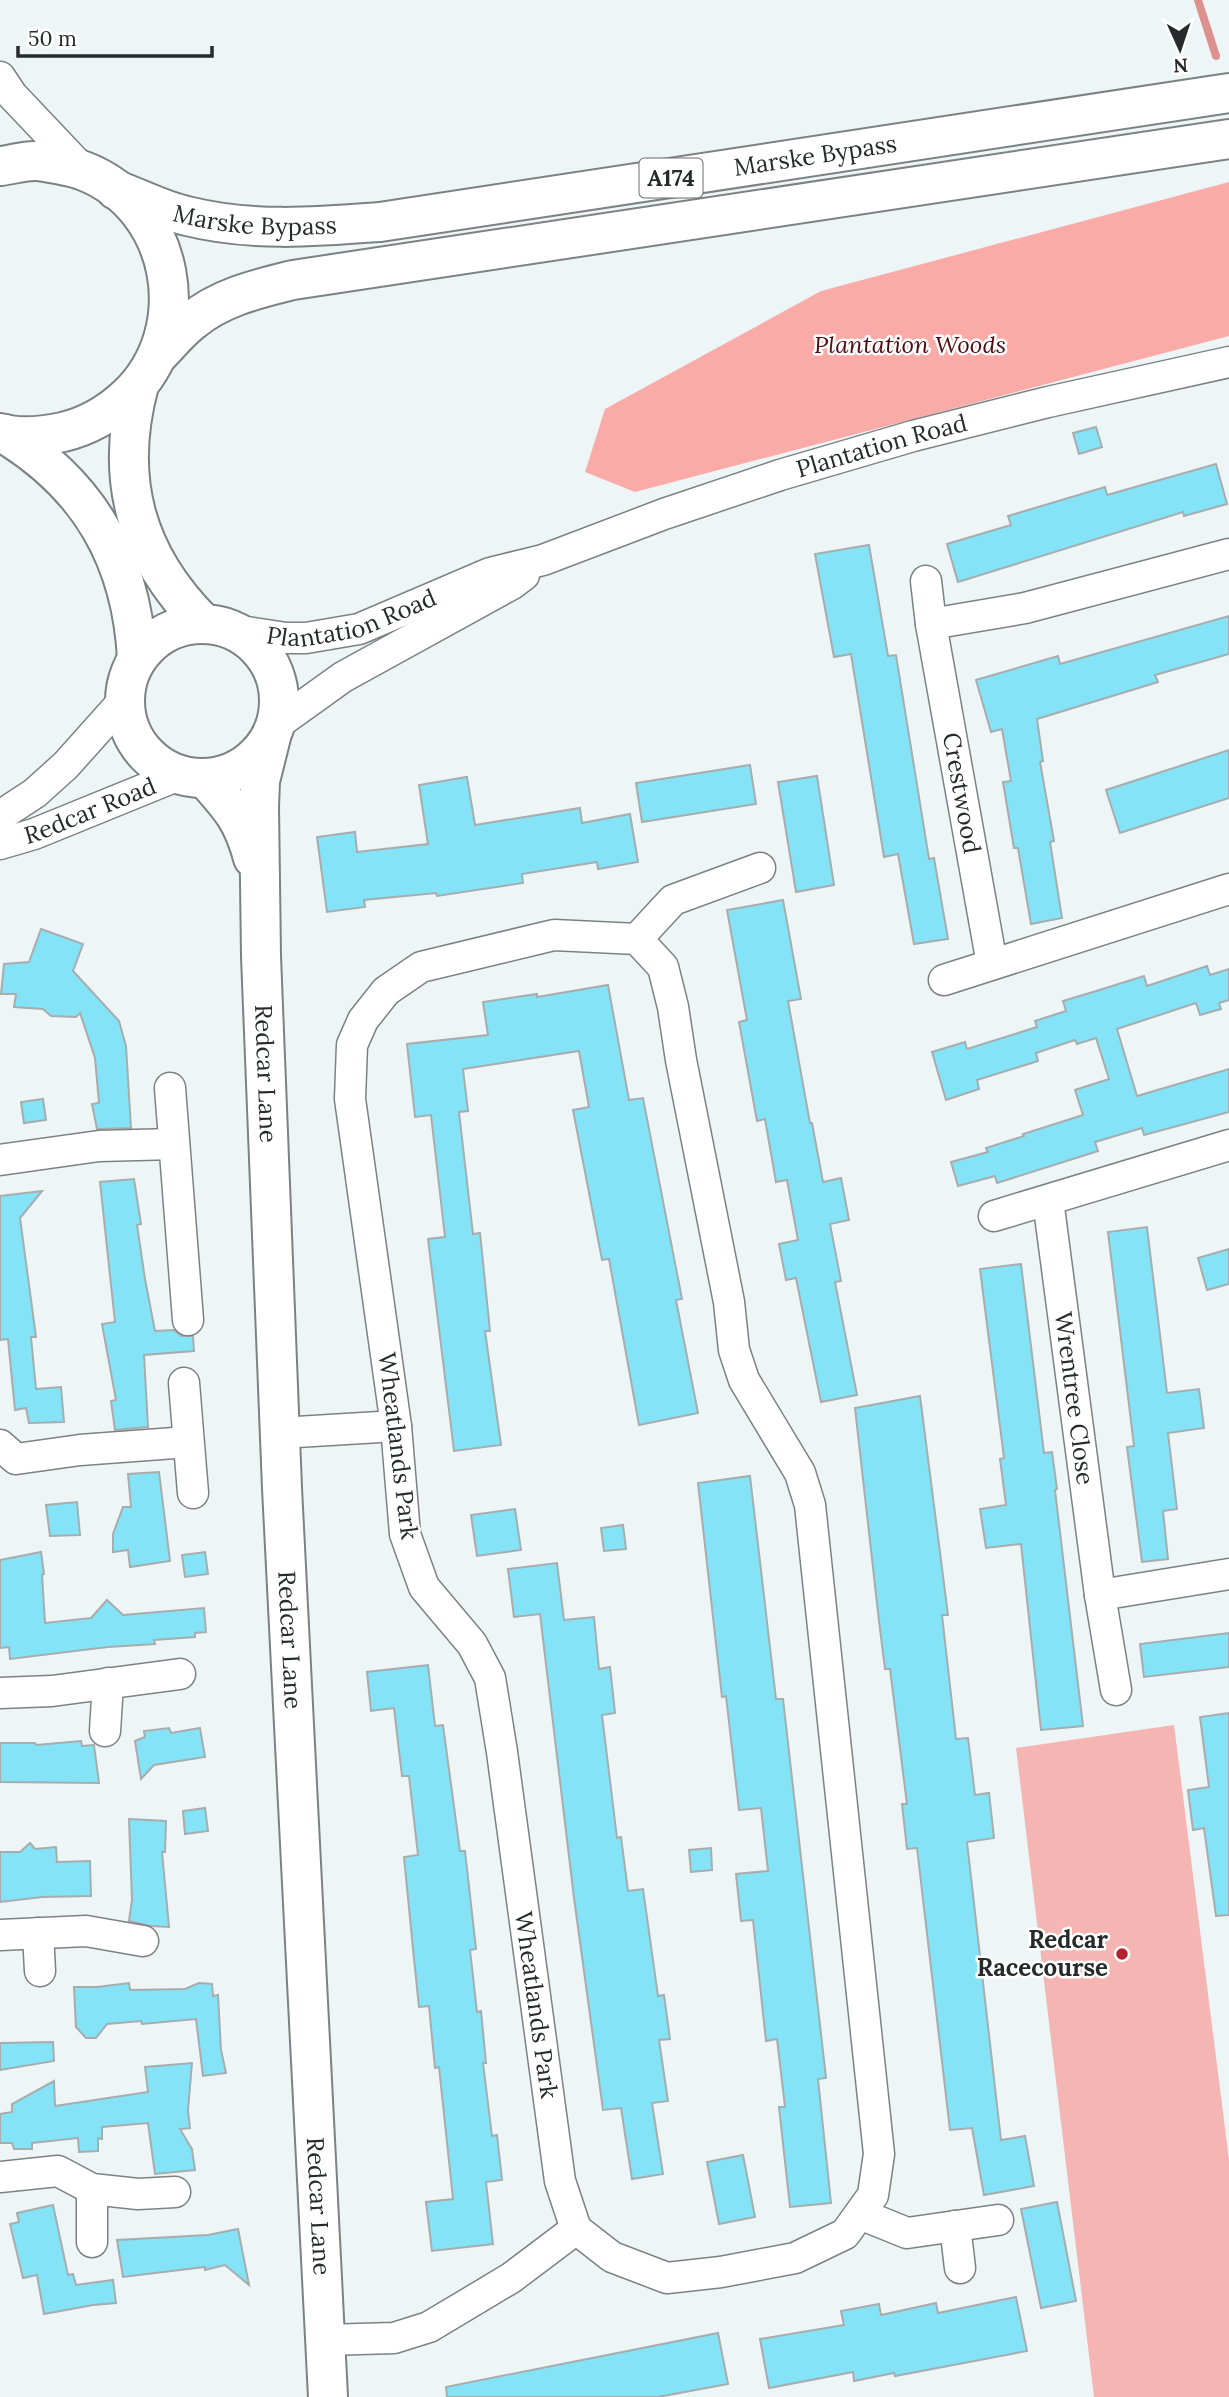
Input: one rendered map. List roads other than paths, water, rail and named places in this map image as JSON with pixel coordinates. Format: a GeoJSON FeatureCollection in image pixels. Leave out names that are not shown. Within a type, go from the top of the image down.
{"type":"FeatureCollection","features":[{"type":"Feature","properties":{"kind":"main road","name":"Marske Bypass"},"geometry":{"type":"LineString","coordinates":[[100,180],[185,216],[246,227],[303,228],[367,223],[1229,93]]}},
{"type":"Feature","properties":{"kind":"main road","name":"Marske Bypass"},"geometry":{"type":"LineString","coordinates":[[148,370],[191,321],[217,303],[293,280],[1229,139]]}},
{"type":"Feature","properties":{"kind":"main road","name":"A174"},"geometry":{"type":"LineString","coordinates":[[0,166],[35,161],[100,180],[144,219],[163,256],[170,296],[169,317],[148,370],[112,411],[79,428],[42,436],[2,434]]}},
{"type":"Feature","properties":{"kind":"main road"},"geometry":{"type":"LineString","coordinates":[[148,370],[133,410],[128,448],[130,486],[135,511],[154,561],[176,594],[218,627],[248,638],[260,649],[276,677],[279,710],[273,731],[262,751],[236,770],[192,776],[157,763],[139,746],[128,723],[125,699],[128,678],[136,659],[154,640],[177,627],[218,627]]}},
{"type":"Feature","properties":{"kind":"main road"},"geometry":{"type":"LineString","coordinates":[[2,434],[28,449],[60,475],[102,530],[115,554],[128,592],[135,632],[136,659]]}},
{"type":"Feature","properties":{"kind":"main road","name":"Redcar Lane"},"geometry":{"type":"LineString","coordinates":[[273,731],[260,781],[260,883],[280,1433],[328,2397]]}},
{"type":"Feature","properties":{"kind":"main road","name":"Redcar Lane"},"geometry":{"type":"LineString","coordinates":[[192,776],[237,815],[246,833],[260,883]]}},
{"type":"Feature","properties":{"kind":"street"},"geometry":{"type":"LineString","coordinates":[[0,77],[12,95],[100,180]]}},
{"type":"Feature","properties":{"kind":"street","name":"Plantation Road"},"geometry":{"type":"LineString","coordinates":[[218,627],[286,638],[306,638],[359,629],[490,573],[543,560],[652,518],[767,479],[913,436],[1048,402],[1229,362]]}},
{"type":"Feature","properties":{"kind":"street"},"geometry":{"type":"LineString","coordinates":[[931,624],[1025,608],[1229,554]]}},
{"type":"Feature","properties":{"kind":"street","name":"Plantation Road"},"geometry":{"type":"LineString","coordinates":[[273,731],[343,677],[512,584],[543,560]]}},
{"type":"Feature","properties":{"kind":"street","name":"Crestwood"},"geometry":{"type":"LineString","coordinates":[[926,581],[931,624],[992,964]]}},
{"type":"Feature","properties":{"kind":"street","name":"Redcar Road"},"geometry":{"type":"LineString","coordinates":[[0,816],[35,793],[66,765],[125,699]]}},
{"type":"Feature","properties":{"kind":"street","name":"Redcar Road"},"geometry":{"type":"LineString","coordinates":[[0,844],[192,776]]}},
{"type":"Feature","properties":{"kind":"street"},"geometry":{"type":"LineString","coordinates":[[325,2340],[394,2338],[429,2327],[511,2278],[576,2229],[612,2257],[667,2278],[720,2272],[795,2258],[845,2234],[873,2195],[879,2154],[810,1505],[800,1473],[744,1380],[734,1350],[729,1303],[673,1007],[663,967],[637,939],[673,900],[760,868]]}},
{"type":"Feature","properties":{"kind":"street"},"geometry":{"type":"LineString","coordinates":[[944,980],[1229,889]]}},
{"type":"Feature","properties":{"kind":"street","name":"Wheatlands Park"},"geometry":{"type":"LineString","coordinates":[[576,2229],[560,2181],[490,1678],[472,1644],[424,1587],[405,1534],[396,1426],[350,1099],[352,1045],[363,1020],[386,991],[421,967],[554,935],[637,939]]}},
{"type":"Feature","properties":{"kind":"street"},"geometry":{"type":"LineString","coordinates":[[170,1088],[188,1320]]}},
{"type":"Feature","properties":{"kind":"street"},"geometry":{"type":"LineString","coordinates":[[0,1160],[99,1146],[174,1144]]}},
{"type":"Feature","properties":{"kind":"street"},"geometry":{"type":"LineString","coordinates":[[994,1216],[1229,1145]]}},
{"type":"Feature","properties":{"kind":"street","name":"Wrentree Close"},"geometry":{"type":"LineString","coordinates":[[1048,1200],[1100,1595],[1116,1690]]}},
{"type":"Feature","properties":{"kind":"street"},"geometry":{"type":"LineString","coordinates":[[184,1383],[192,1493]]}},
{"type":"Feature","properties":{"kind":"street"},"geometry":{"type":"LineString","coordinates":[[280,1433],[396,1426]]}},
{"type":"Feature","properties":{"kind":"street"},"geometry":{"type":"LineString","coordinates":[[0,1445],[16,1459],[80,1450],[188,1442]]}},
{"type":"Feature","properties":{"kind":"street"},"geometry":{"type":"LineString","coordinates":[[1100,1595],[1229,1574]]}},
{"type":"Feature","properties":{"kind":"street"},"geometry":{"type":"LineString","coordinates":[[0,1693],[52,1691],[180,1674]]}},
{"type":"Feature","properties":{"kind":"street"},"geometry":{"type":"LineString","coordinates":[[105,1731],[108,1683]]}},
{"type":"Feature","properties":{"kind":"street"},"geometry":{"type":"LineString","coordinates":[[0,1936],[86,1931],[143,1941]]}},
{"type":"Feature","properties":{"kind":"street"},"geometry":{"type":"LineString","coordinates":[[38,1933],[40,1971]]}},
{"type":"Feature","properties":{"kind":"street"},"geometry":{"type":"LineString","coordinates":[[0,2177],[58,2171],[92,2189],[138,2194],[175,2192]]}},
{"type":"Feature","properties":{"kind":"street"},"geometry":{"type":"LineString","coordinates":[[92,2189],[92,2242]]}},
{"type":"Feature","properties":{"kind":"street"},"geometry":{"type":"LineString","coordinates":[[860,2214],[907,2233],[998,2220]]}},
{"type":"Feature","properties":{"kind":"street"},"geometry":{"type":"LineString","coordinates":[[955,2226],[960,2268]]}},
{"type":"Feature","properties":{"kind":"waterway"},"geometry":{"type":"LineString","coordinates":[[1198,0],[1216,56]]}},
{"type":"Feature","properties":{"kind":"place","name":"Redcar Racecourse"},"geometry":{"type":"Point","coordinates":[1122,1954]}},
{"type":"Feature","properties":{"kind":"park label","name":"Plantation Woods"},"geometry":{"type":"Point","coordinates":[910,345]}}]}
